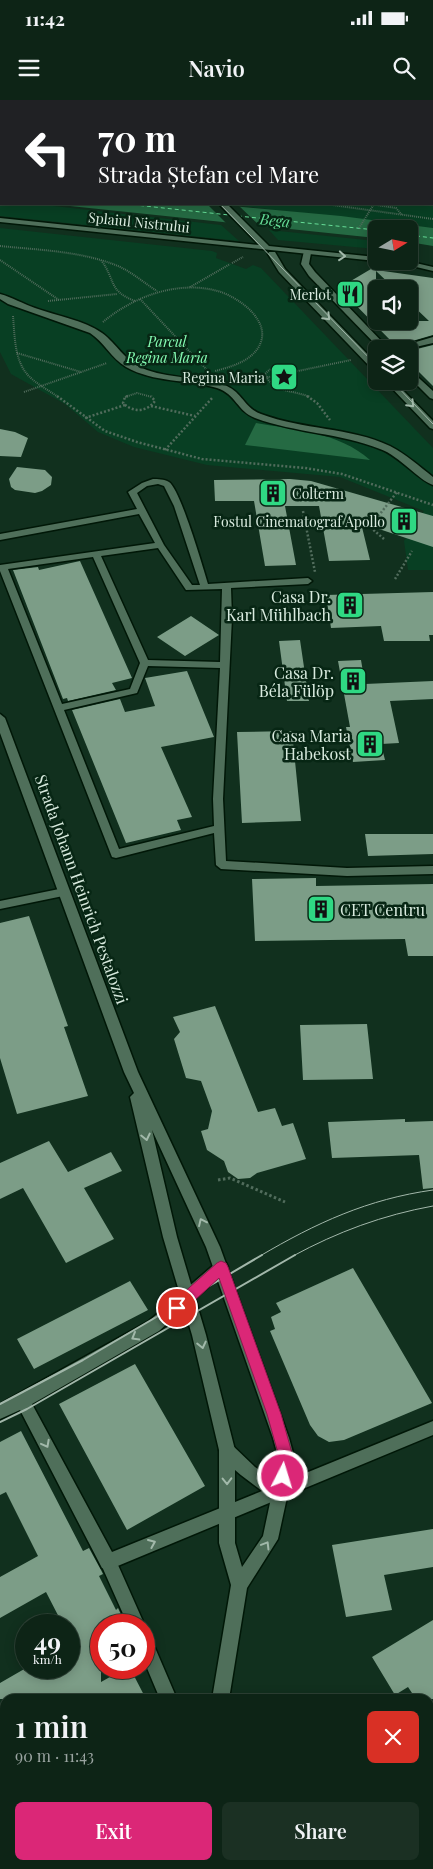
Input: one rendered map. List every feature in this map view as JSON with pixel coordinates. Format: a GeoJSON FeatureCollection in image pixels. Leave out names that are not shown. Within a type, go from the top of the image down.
{"type":"FeatureCollection","features":[{"type":"Feature","properties":{"kind":"street"},"geometry":{"type":"LineString","coordinates":[[224,205],[266,247],[282,270],[368,360]]}},
{"type":"Feature","properties":{"kind":"street","name":"Splaiul Nistrului"},"geometry":{"type":"LineString","coordinates":[[0,220],[368,258]]}},
{"type":"Feature","properties":{"kind":"street","name":"Splaiul Nistrului"},"geometry":{"type":"LineString","coordinates":[[216,243],[246,251],[272,254],[292,255],[307,253]]}},
{"type":"Feature","properties":{"kind":"street"},"geometry":{"type":"LineString","coordinates":[[307,253],[305,264],[312,274],[376,340]]}},
{"type":"Feature","properties":{"kind":"street"},"geometry":{"type":"LineString","coordinates":[[418,266],[433,269]]}},
{"type":"Feature","properties":{"kind":"street"},"geometry":{"type":"LineString","coordinates":[[0,296],[18,305],[94,332],[108,342],[126,364],[140,372],[222,387],[234,393],[247,411],[258,416],[290,426],[340,434],[386,448],[404,458],[433,482]]}},
{"type":"Feature","properties":{"kind":"street"},"geometry":{"type":"LineString","coordinates":[[418,344],[433,340]]}},
{"type":"Feature","properties":{"kind":"street"},"geometry":{"type":"LineString","coordinates":[[418,381],[433,396]]}},
{"type":"Feature","properties":{"kind":"street"},"geometry":{"type":"LineString","coordinates":[[398,390],[433,426]]}},
{"type":"Feature","properties":{"kind":"street","name":"Strada Johann Heinrich Pestalozzi"},"geometry":{"type":"LineString","coordinates":[[0,718],[131,1072],[221,1267],[281,1438],[287,1460],[270,1540],[238,1585]]}},
{"type":"Feature","properties":{"kind":"street","name":"Strada Johann Heinrich Pestalozzi"},"geometry":{"type":"LineString","coordinates":[[131,1072],[170,1237],[199,1335],[227,1450],[227,1543],[238,1585]]}},
{"type":"Feature","properties":{"kind":"street"},"geometry":{"type":"LineString","coordinates":[[0,1412],[23,1401],[154,1326],[221,1267]]}},
{"type":"Feature","properties":{"kind":"street"},"geometry":{"type":"LineString","coordinates":[[23,1401],[108,1562],[131,1614]]}},
{"type":"Feature","properties":{"kind":"street"},"geometry":{"type":"LineString","coordinates":[[108,1562],[433,1428]]}},
{"type":"Feature","properties":{"kind":"street"},"geometry":{"type":"LineString","coordinates":[[227,1450],[250,1472],[279,1493]]}},
{"type":"Feature","properties":{"kind":"street"},"geometry":{"type":"LineString","coordinates":[[221,1694],[238,1585]]}},
{"type":"Feature","properties":{"kind":"street"},"geometry":{"type":"LineString","coordinates":[[155,1667],[167,1694]]}},
{"type":"Feature","properties":{"kind":"lane"},"geometry":{"type":"LineString","coordinates":[[205,587],[178,506],[167,484],[158,480],[142,484],[132,492],[160,545],[189,588],[312,581]]}},
{"type":"Feature","properties":{"kind":"lane"},"geometry":{"type":"LineString","coordinates":[[0,537],[142,511]]}},
{"type":"Feature","properties":{"kind":"lane"},"geometry":{"type":"LineString","coordinates":[[160,545],[3,567],[116,854],[220,828]]}},
{"type":"Feature","properties":{"kind":"lane"},"geometry":{"type":"LineString","coordinates":[[58,708],[134,691],[145,663],[96,554]]}},
{"type":"Feature","properties":{"kind":"lane"},"geometry":{"type":"LineString","coordinates":[[226,586],[227,618],[218,799],[222,866],[347,872],[433,870]]}},
{"type":"Feature","properties":{"kind":"lane"},"geometry":{"type":"LineString","coordinates":[[145,663],[224,665]]}},
{"type":"Feature","properties":{"kind":"lane"},"geometry":{"type":"LineString","coordinates":[[0,905],[64,892]]}},
{"type":"Feature","properties":{"kind":"path"},"geometry":{"type":"LineString","coordinates":[[277,205],[332,205],[433,219]]}},
{"type":"Feature","properties":{"kind":"path"},"geometry":{"type":"LineString","coordinates":[[359,228],[374,205]]}},
{"type":"Feature","properties":{"kind":"path"},"geometry":{"type":"LineString","coordinates":[[380,205],[396,208],[403,216]]}},
{"type":"Feature","properties":{"kind":"path"},"geometry":{"type":"LineString","coordinates":[[0,246],[75,254],[100,260],[120,266],[158,292]]}},
{"type":"Feature","properties":{"kind":"path"},"geometry":{"type":"LineString","coordinates":[[190,287],[246,255]]}},
{"type":"Feature","properties":{"kind":"path"},"geometry":{"type":"LineString","coordinates":[[0,260],[59,300]]}},
{"type":"Feature","properties":{"kind":"path"},"geometry":{"type":"LineString","coordinates":[[100,260],[106,266],[112,286],[118,294]]}},
{"type":"Feature","properties":{"kind":"path"},"geometry":{"type":"LineString","coordinates":[[94,332],[108,317],[135,301],[140,299],[158,292],[190,287],[234,297],[248,308],[256,318],[261,332],[261,341],[254,352],[230,367],[209,372],[140,299]]}},
{"type":"Feature","properties":{"kind":"path"},"geometry":{"type":"LineString","coordinates":[[135,301],[118,294],[18,305],[13,314],[20,367],[32,381],[43,386],[105,432],[202,459],[306,468],[342,474],[433,505]]}},
{"type":"Feature","properties":{"kind":"path"},"geometry":{"type":"LineString","coordinates":[[18,353],[81,372]]}},
{"type":"Feature","properties":{"kind":"path"},"geometry":{"type":"LineString","coordinates":[[24,392],[122,358]]}},
{"type":"Feature","properties":{"kind":"path"},"geometry":{"type":"LineString","coordinates":[[165,450],[222,387],[359,358]]}},
{"type":"Feature","properties":{"kind":"path"},"geometry":{"type":"LineString","coordinates":[[298,371],[287,366],[279,366],[267,370],[265,374],[272,385],[288,392],[303,394],[315,400],[340,434]]}},
{"type":"Feature","properties":{"kind":"path"},"geometry":{"type":"LineString","coordinates":[[125,405],[123,403],[125,397],[142,393],[154,398],[151,406]]}},
{"type":"Feature","properties":{"kind":"path"},"geometry":{"type":"LineString","coordinates":[[84,418],[125,405],[137,410],[151,406],[196,417]]}},
{"type":"Feature","properties":{"kind":"path"},"geometry":{"type":"LineString","coordinates":[[384,539],[370,527],[397,492]]}},
{"type":"Feature","properties":{"kind":"path"},"geometry":{"type":"LineString","coordinates":[[303,511],[312,581]]}},
{"type":"Feature","properties":{"kind":"path"},"geometry":{"type":"LineString","coordinates":[[395,579],[412,550]]}},
{"type":"Feature","properties":{"kind":"path"},"geometry":{"type":"LineString","coordinates":[[218,1180],[230,1178],[285,1202]]}},
{"type":"Feature","properties":{"kind":"green space"},"geometry":{"type":"Polygon","coordinates":[[[0,205],[45,205],[221,225],[239,241],[0,216],[0,205]]]}},
{"type":"Feature","properties":{"kind":"green space"},"geometry":{"type":"Polygon","coordinates":[[[240,205],[433,205],[433,228],[418,226],[418,220],[368,221],[240,205]]]}},
{"type":"Feature","properties":{"kind":"green space","name":"Parcul Regina Maria"},"geometry":{"type":"Polygon","coordinates":[[[0,228],[212,251],[217,253],[216,258],[246,269],[253,265],[261,268],[368,380],[368,390],[378,390],[433,448],[433,570],[408,570],[404,541],[424,511],[340,477],[207,465],[134,447],[98,432],[65,404],[11,374],[0,352],[0,228]]]}},
{"type":"Feature","properties":{"kind":"green space"},"geometry":{"type":"Polygon","coordinates":[[[269,230],[368,240],[368,248],[278,240],[269,230]]]}},
{"type":"Feature","properties":{"kind":"water","name":"Bega"},"geometry":{"type":"Polygon","coordinates":[[[61,205],[222,205],[372,220],[368,220],[368,237],[61,205]]]}},
{"type":"Feature","properties":{"kind":"water"},"geometry":{"type":"Polygon","coordinates":[[[418,226],[433,228],[433,246],[418,244],[418,226]]]}},
{"type":"Feature","properties":{"kind":"water"},"geometry":{"type":"Polygon","coordinates":[[[256,423],[301,430],[331,438],[345,443],[370,460],[245,445],[256,423]]]}},
{"type":"Feature","properties":{"kind":"pier"},"geometry":{"type":"Polygon","coordinates":[[[208,205],[238,205],[263,229],[229,226],[208,205]]]}},
{"type":"Feature","properties":{"kind":"building"},"geometry":{"type":"Polygon","coordinates":[[[369,270],[433,278],[433,335],[416,340],[390,340],[380,330],[418,330],[418,321],[429,321],[418,311],[418,280],[386,280],[376,271],[376,280],[368,280],[368,318],[339,288],[369,270]]]}},
{"type":"Feature","properties":{"kind":"building"},"geometry":{"type":"Polygon","coordinates":[[[433,345],[433,386],[418,371],[418,349],[433,345]]]}},
{"type":"Feature","properties":{"kind":"building"},"geometry":{"type":"Polygon","coordinates":[[[0,429],[15,432],[28,438],[21,457],[0,456],[0,429]]]}},
{"type":"Feature","properties":{"kind":"building"},"geometry":{"type":"Polygon","coordinates":[[[17,467],[45,470],[52,477],[51,485],[35,493],[15,490],[11,487],[9,479],[17,467]]]}},
{"type":"Feature","properties":{"kind":"building"},"geometry":{"type":"Polygon","coordinates":[[[290,479],[311,481],[433,516],[433,547],[361,523],[370,560],[329,561],[319,506],[285,506],[296,565],[265,566],[254,501],[215,501],[214,480],[290,479]]]}},
{"type":"Feature","properties":{"kind":"building"},"geometry":{"type":"Polygon","coordinates":[[[80,561],[132,678],[112,683],[116,690],[68,701],[67,698],[63,699],[13,570],[38,567],[39,570],[80,561]]]}},
{"type":"Feature","properties":{"kind":"building"},"geometry":{"type":"Polygon","coordinates":[[[433,592],[433,635],[429,635],[430,641],[384,641],[381,626],[331,628],[326,595],[433,592]]]}},
{"type":"Feature","properties":{"kind":"building"},"geometry":{"type":"Polygon","coordinates":[[[191,616],[219,635],[185,656],[157,637],[191,616]]]}},
{"type":"Feature","properties":{"kind":"building"},"geometry":{"type":"Polygon","coordinates":[[[300,640],[309,701],[287,701],[279,641],[300,640]]]}},
{"type":"Feature","properties":{"kind":"building"},"geometry":{"type":"Polygon","coordinates":[[[361,660],[365,684],[433,681],[433,699],[390,701],[399,743],[381,744],[385,760],[353,762],[346,727],[350,727],[338,661],[361,660]]]}},
{"type":"Feature","properties":{"kind":"building"},"geometry":{"type":"Polygon","coordinates":[[[187,671],[214,737],[161,747],[192,817],[177,820],[181,830],[126,843],[72,710],[120,699],[125,712],[155,706],[145,678],[187,671]]]}},
{"type":"Feature","properties":{"kind":"building"},"geometry":{"type":"Polygon","coordinates":[[[292,731],[301,821],[242,823],[237,732],[292,731]]]}},
{"type":"Feature","properties":{"kind":"building"},"geometry":{"type":"Polygon","coordinates":[[[365,834],[433,834],[433,854],[368,856],[365,834]]]}},
{"type":"Feature","properties":{"kind":"building","name":"CET Centru"},"geometry":{"type":"Polygon","coordinates":[[[316,878],[316,886],[433,884],[433,956],[408,956],[405,939],[255,941],[252,879],[316,878]]]}},
{"type":"Feature","properties":{"kind":"building"},"geometry":{"type":"Polygon","coordinates":[[[29,916],[68,1026],[64,1027],[88,1096],[17,1114],[0,1058],[0,923],[29,916]]]}},
{"type":"Feature","properties":{"kind":"building"},"geometry":{"type":"Polygon","coordinates":[[[215,1006],[258,1112],[275,1108],[282,1126],[293,1123],[306,1159],[257,1173],[250,1178],[238,1179],[228,1172],[224,1161],[207,1150],[201,1131],[208,1129],[212,1111],[201,1081],[186,1078],[174,1039],[180,1032],[173,1017],[215,1006]]]}},
{"type":"Feature","properties":{"kind":"building"},"geometry":{"type":"Polygon","coordinates":[[[367,1024],[373,1079],[303,1080],[300,1025],[367,1024]]]}},
{"type":"Feature","properties":{"kind":"building"},"geometry":{"type":"Polygon","coordinates":[[[405,1119],[405,1122],[433,1121],[433,1188],[423,1189],[419,1155],[332,1158],[328,1122],[405,1119]]]}},
{"type":"Feature","properties":{"kind":"building"},"geometry":{"type":"Polygon","coordinates":[[[49,1141],[68,1172],[111,1152],[122,1171],[84,1188],[114,1239],[66,1263],[23,1188],[0,1199],[0,1163],[49,1141]]]}},
{"type":"Feature","properties":{"kind":"building"},"geometry":{"type":"Polygon","coordinates":[[[353,1268],[432,1403],[344,1440],[329,1442],[318,1436],[310,1425],[270,1331],[275,1329],[271,1317],[281,1312],[276,1303],[353,1268]]]}},
{"type":"Feature","properties":{"kind":"building"},"geometry":{"type":"Polygon","coordinates":[[[130,1281],[148,1310],[34,1369],[17,1339],[130,1281]]]}},
{"type":"Feature","properties":{"kind":"building"},"geometry":{"type":"Polygon","coordinates":[[[135,1364],[205,1486],[127,1530],[59,1404],[135,1364]]]}},
{"type":"Feature","properties":{"kind":"building"},"geometry":{"type":"Polygon","coordinates":[[[21,1431],[83,1551],[89,1548],[103,1574],[99,1576],[116,1610],[118,1608],[121,1614],[90,1614],[90,1679],[101,1679],[101,1682],[106,1679],[136,1679],[143,1694],[0,1694],[0,1683],[15,1674],[15,1679],[80,1679],[80,1614],[57,1614],[46,1592],[0,1618],[0,1577],[38,1556],[6,1492],[0,1495],[0,1442],[21,1431]]]}},
{"type":"Feature","properties":{"kind":"building"},"geometry":{"type":"Polygon","coordinates":[[[433,1529],[433,1567],[384,1575],[392,1610],[346,1617],[332,1545],[433,1529]]]}},
{"type":"Feature","properties":{"kind":"building"},"geometry":{"type":"Polygon","coordinates":[[[433,1620],[433,1694],[413,1694],[408,1687],[394,1694],[372,1657],[433,1620]]]}},
{"type":"Feature","properties":{"kind":"ferry route"},"geometry":{"type":"LineString","coordinates":[[135,205],[229,215]]}},
{"type":"Feature","properties":{"kind":"ferry route"},"geometry":{"type":"LineString","coordinates":[[238,216],[368,229]]}},
{"type":"Feature","properties":{"kind":"ferry route"},"geometry":{"type":"LineString","coordinates":[[418,236],[433,238]]}},
{"type":"Feature","properties":{"kind":"tram line"},"geometry":{"type":"LineString","coordinates":[[221,205],[368,357]]}},
{"type":"Feature","properties":{"kind":"tram line"},"geometry":{"type":"LineString","coordinates":[[401,390],[433,424]]}},
{"type":"Feature","properties":{"kind":"tram line"},"geometry":{"type":"LineString","coordinates":[[260,1256],[302,1233],[343,1214],[386,1199],[433,1190]]}},
{"type":"Feature","properties":{"kind":"tram line"},"geometry":{"type":"LineString","coordinates":[[293,1256],[326,1239],[361,1225],[396,1214],[433,1206]]}},
{"type":"Feature","properties":{"kind":"tram line"},"geometry":{"type":"LineString","coordinates":[[0,1404],[83,1360],[262,1255]]}},
{"type":"Feature","properties":{"kind":"tram line"},"geometry":{"type":"LineString","coordinates":[[0,1422],[27,1409],[295,1255]]}},
{"type":"Feature","properties":{"kind":"place","name":"Merlot"},"geometry":{"type":"Point","coordinates":[350,294]}},
{"type":"Feature","properties":{"kind":"place","name":"Regina Maria"},"geometry":{"type":"Point","coordinates":[284,377]}},
{"type":"Feature","properties":{"kind":"place","name":"Colterm"},"geometry":{"type":"Point","coordinates":[273,493]}},
{"type":"Feature","properties":{"kind":"place","name":"Fostul Cinematograf Apollo"},"geometry":{"type":"Point","coordinates":[404,521]}},
{"type":"Feature","properties":{"kind":"place","name":"Casa Dr. Karl Mühlbach"},"geometry":{"type":"Point","coordinates":[350,605]}},
{"type":"Feature","properties":{"kind":"place","name":"Casa Dr. Béla Fülöp"},"geometry":{"type":"Point","coordinates":[353,681]}},
{"type":"Feature","properties":{"kind":"place","name":"Casa Maria Habekost"},"geometry":{"type":"Point","coordinates":[370,744]}},
{"type":"Feature","properties":{"kind":"place","name":"CET Centru"},"geometry":{"type":"Point","coordinates":[321,909]}},
{"type":"Feature","properties":{"kind":"route"},"geometry":{"type":"LineString","coordinates":[[177,1308],[221,1267],[274,1414],[287,1460],[283,1476]]}}]}
